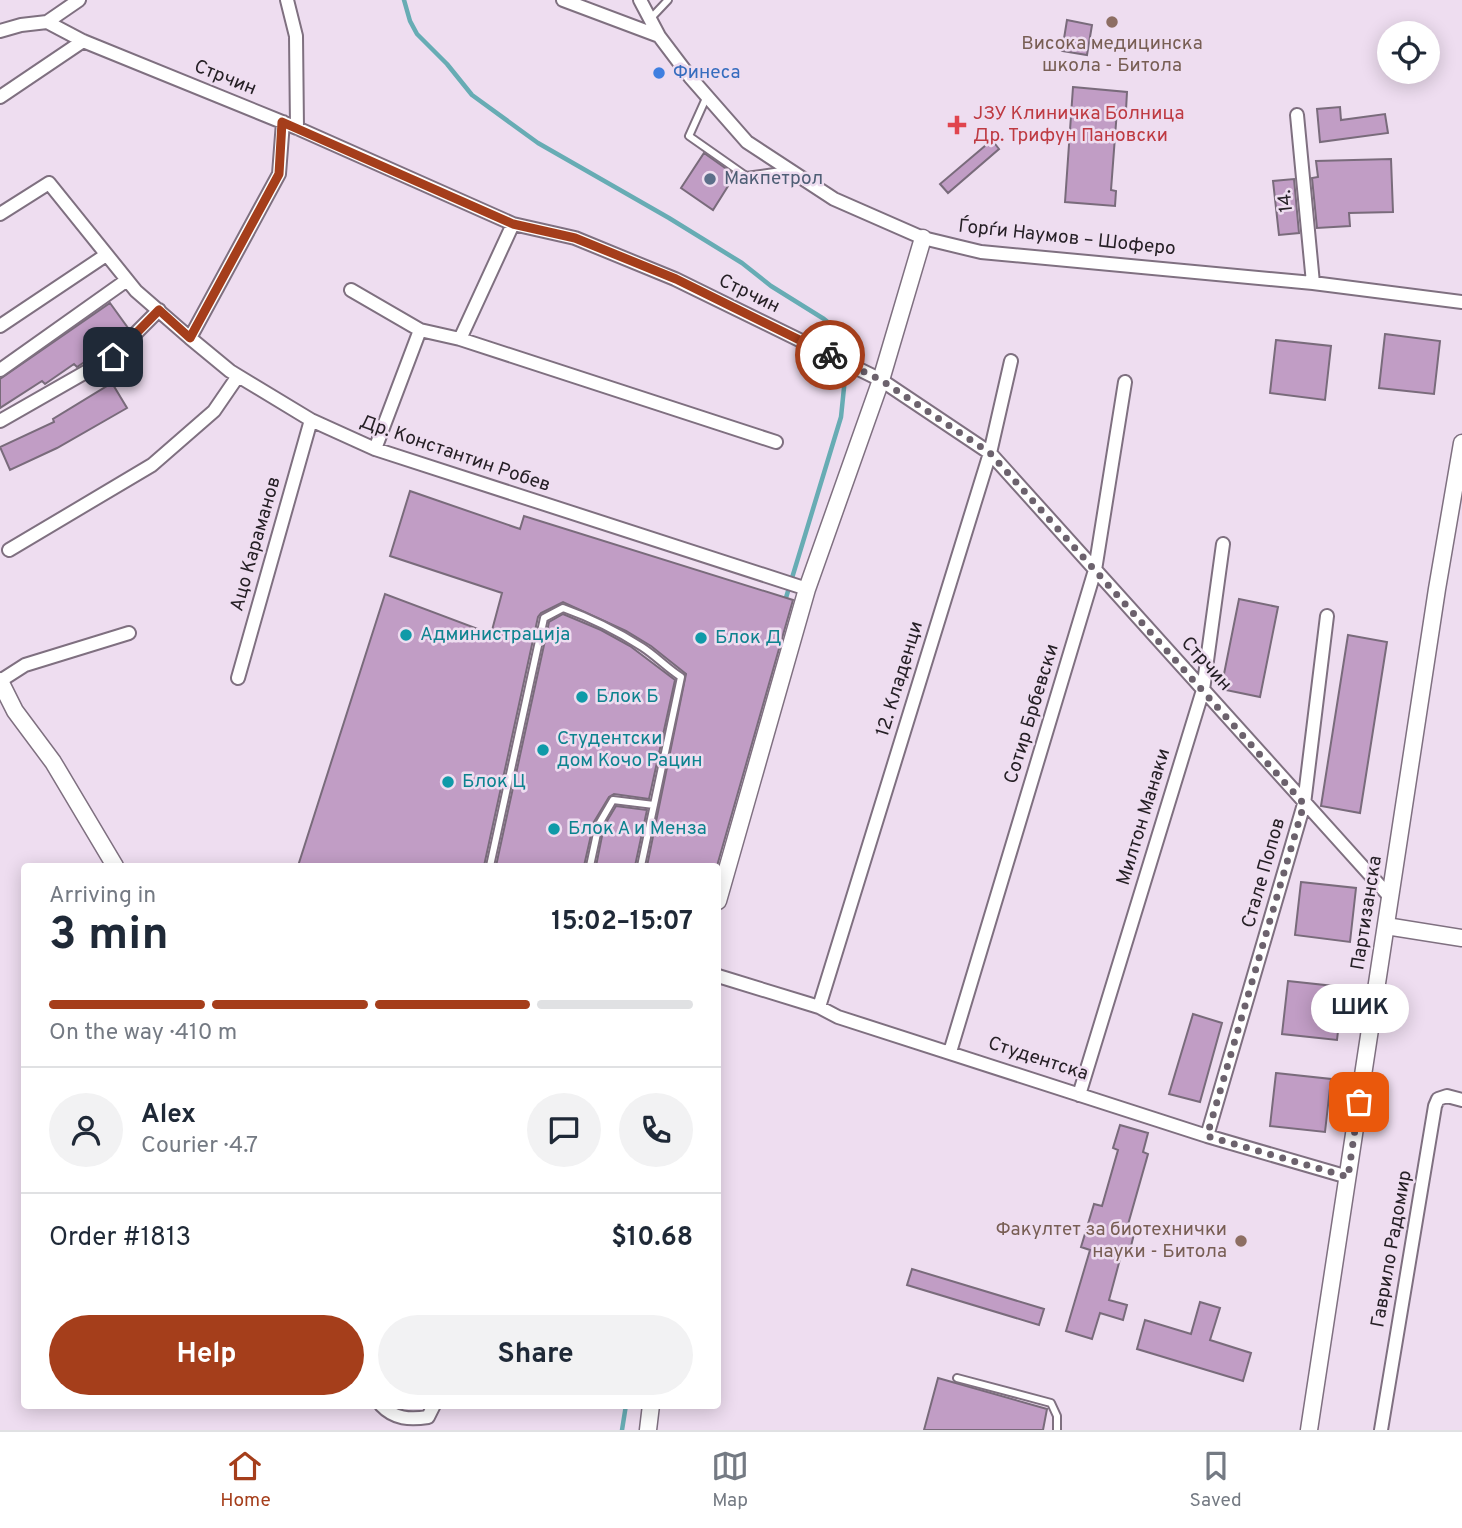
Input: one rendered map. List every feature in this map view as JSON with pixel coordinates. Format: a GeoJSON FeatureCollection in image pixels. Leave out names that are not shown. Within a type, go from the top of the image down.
{"type":"FeatureCollection","features":[{"type":"Feature","properties":{"kind":"street"},"geometry":{"type":"LineString","coordinates":[[0,31],[47,22],[79,0]]}},
{"type":"Feature","properties":{"kind":"street"},"geometry":{"type":"LineString","coordinates":[[287,0],[296,36],[297,128]]}},
{"type":"Feature","properties":{"kind":"street"},"geometry":{"type":"LineString","coordinates":[[563,0],[659,36]]}},
{"type":"Feature","properties":{"kind":"street","name":"Ѓорѓи Наумов – Шоферо"},"geometry":{"type":"LineString","coordinates":[[640,0],[659,36],[747,142],[834,199],[923,239],[981,252],[1313,283],[1462,302]]}},
{"type":"Feature","properties":{"kind":"street","name":"Стрчин"},"geometry":{"type":"LineString","coordinates":[[47,22],[83,41],[297,128],[513,224],[575,238],[676,279],[881,380],[990,453],[1390,897]]}},
{"type":"Feature","properties":{"kind":"street"},"geometry":{"type":"LineString","coordinates":[[0,97],[83,41]]}},
{"type":"Feature","properties":{"kind":"street","name":"14."},"geometry":{"type":"LineString","coordinates":[[1297,115],[1313,283]]}},
{"type":"Feature","properties":{"kind":"street"},"geometry":{"type":"LineString","coordinates":[[190,338],[279,174],[282,122]]}},
{"type":"Feature","properties":{"kind":"street","name":"Др. Константин Робев"},"geometry":{"type":"LineString","coordinates":[[0,214],[49,183],[106,256],[159,310],[238,376],[311,420],[375,449],[807,589]]}},
{"type":"Feature","properties":{"kind":"street"},"geometry":{"type":"LineString","coordinates":[[460,339],[513,224]]}},
{"type":"Feature","properties":{"kind":"street"},"geometry":{"type":"LineString","coordinates":[[721,890],[807,589],[881,380],[923,239]]}},
{"type":"Feature","properties":{"kind":"street"},"geometry":{"type":"LineString","coordinates":[[0,326],[106,256]]}},
{"type":"Feature","properties":{"kind":"street"},"geometry":{"type":"LineString","coordinates":[[0,370],[127,280]]}},
{"type":"Feature","properties":{"kind":"street"},"geometry":{"type":"LineString","coordinates":[[351,290],[420,330],[460,339],[776,442]]}},
{"type":"Feature","properties":{"kind":"street"},"geometry":{"type":"LineString","coordinates":[[0,420],[113,357],[159,310]]}},
{"type":"Feature","properties":{"kind":"street"},"geometry":{"type":"LineString","coordinates":[[375,449],[420,330]]}},
{"type":"Feature","properties":{"kind":"street","name":"12. Кладенци"},"geometry":{"type":"LineString","coordinates":[[819,1007],[990,453],[1010,361]]}},
{"type":"Feature","properties":{"kind":"street"},"geometry":{"type":"LineString","coordinates":[[9,550],[152,465],[215,411],[238,376]]}},
{"type":"Feature","properties":{"kind":"street","name":"Сотир Брбевски"},"geometry":{"type":"LineString","coordinates":[[950,1052],[1095,570],[1125,382]]}},
{"type":"Feature","properties":{"kind":"street","name":"Ацо Караманов"},"geometry":{"type":"LineString","coordinates":[[238,678],[311,420]]}},
{"type":"Feature","properties":{"kind":"street","name":"Партизанска"},"geometry":{"type":"LineString","coordinates":[[1309,1430],[1462,443]]}},
{"type":"Feature","properties":{"kind":"street","name":"Милтон Манаки"},"geometry":{"type":"LineString","coordinates":[[1079,1095],[1203,690],[1223,544]]}},
{"type":"Feature","properties":{"kind":"street","name":"Стале Попов"},"geometry":{"type":"LineString","coordinates":[[1207,1136],[1304,804],[1327,616]]}},
{"type":"Feature","properties":{"kind":"street"},"geometry":{"type":"LineString","coordinates":[[113,863],[53,762],[15,711],[0,681],[25,666],[129,633]]}},
{"type":"Feature","properties":{"kind":"street"},"geometry":{"type":"LineString","coordinates":[[1386,926],[1462,938]]}},
{"type":"Feature","properties":{"kind":"street","name":"Студентска"},"geometry":{"type":"LineString","coordinates":[[721,977],[1207,1136],[1348,1177]]}},
{"type":"Feature","properties":{"kind":"street","name":"Гаврило Радомир"},"geometry":{"type":"LineString","coordinates":[[1381,1430],[1435,1106],[1438,1099],[1447,1096],[1462,1100]]}},
{"type":"Feature","properties":{"kind":"street"},"geometry":{"type":"LineString","coordinates":[[385,1409],[390,1414],[420,1418],[428,1417],[431,1409]]}},
{"type":"Feature","properties":{"kind":"street"},"geometry":{"type":"LineString","coordinates":[[648,1430],[651,1409]]}},
{"type":"Feature","properties":{"kind":"lane"},"geometry":{"type":"LineString","coordinates":[[650,19],[668,0]]}},
{"type":"Feature","properties":{"kind":"lane"},"geometry":{"type":"LineString","coordinates":[[707,96],[689,136],[746,176],[792,170]]}},
{"type":"Feature","properties":{"kind":"lane"},"geometry":{"type":"LineString","coordinates":[[491,863],[544,618],[564,608],[595,619],[645,648],[681,677],[642,863]]}},
{"type":"Feature","properties":{"kind":"lane"},"geometry":{"type":"LineString","coordinates":[[591,863],[599,824],[613,800],[654,805]]}},
{"type":"Feature","properties":{"kind":"lane"},"geometry":{"type":"LineString","coordinates":[[957,1378],[1051,1403],[1057,1416],[1057,1430]]}},
{"type":"Feature","properties":{"kind":"building"},"geometry":{"type":"Polygon","coordinates":[[[1067,20],[1092,25],[1087,55],[1062,51],[1067,20]]]}},
{"type":"Feature","properties":{"kind":"building"},"geometry":{"type":"Polygon","coordinates":[[[1073,87],[1127,92],[1126,110],[1117,110],[1111,190],[1116,191],[1115,206],[1065,202],[1073,87]]]}},
{"type":"Feature","properties":{"kind":"building"},"geometry":{"type":"Polygon","coordinates":[[[1340,107],[1341,120],[1385,114],[1388,133],[1320,142],[1317,109],[1340,107]]]}},
{"type":"Feature","properties":{"kind":"building"},"geometry":{"type":"Polygon","coordinates":[[[992,140],[999,149],[948,193],[940,184],[992,140]]]}},
{"type":"Feature","properties":{"kind":"building","name":"Макпетрол"},"geometry":{"type":"Polygon","coordinates":[[[704,153],[735,175],[713,210],[681,188],[704,153]]]}},
{"type":"Feature","properties":{"kind":"building"},"geometry":{"type":"Polygon","coordinates":[[[1391,159],[1393,212],[1349,213],[1350,226],[1317,228],[1312,178],[1318,177],[1316,161],[1391,159]]]}},
{"type":"Feature","properties":{"kind":"building"},"geometry":{"type":"Polygon","coordinates":[[[1294,179],[1299,233],[1279,235],[1273,181],[1294,179]]]}},
{"type":"Feature","properties":{"kind":"building"},"geometry":{"type":"Polygon","coordinates":[[[110,303],[128,328],[118,339],[77,367],[74,364],[45,384],[42,381],[0,408],[0,379],[110,303]]]}},
{"type":"Feature","properties":{"kind":"building"},"geometry":{"type":"Polygon","coordinates":[[[1385,334],[1440,341],[1434,394],[1379,388],[1385,334]]]}},
{"type":"Feature","properties":{"kind":"building"},"geometry":{"type":"Polygon","coordinates":[[[1276,340],[1331,346],[1325,400],[1270,393],[1276,340]]]}},
{"type":"Feature","properties":{"kind":"building"},"geometry":{"type":"Polygon","coordinates":[[[112,383],[127,408],[57,448],[10,470],[0,447],[54,422],[53,419],[112,383]]]}},
{"type":"Feature","properties":{"kind":"building","name":"Студентски дом Кочо Рацин"},"geometry":{"type":"Polygon","coordinates":[[[410,491],[520,529],[524,516],[793,600],[718,863],[648,863],[686,674],[651,646],[626,631],[563,602],[538,617],[485,863],[299,863],[385,594],[491,634],[502,593],[390,556],[410,491]]]}},
{"type":"Feature","properties":{"kind":"building"},"geometry":{"type":"Polygon","coordinates":[[[1239,599],[1278,607],[1260,697],[1221,689],[1239,599]]]}},
{"type":"Feature","properties":{"kind":"building"},"geometry":{"type":"Polygon","coordinates":[[[563,614],[601,630],[630,646],[675,680],[649,799],[614,794],[609,797],[594,822],[585,863],[497,863],[549,622],[563,614]]]}},
{"type":"Feature","properties":{"kind":"building"},"geometry":{"type":"Polygon","coordinates":[[[1348,635],[1387,642],[1360,813],[1321,806],[1348,635]]]}},
{"type":"Feature","properties":{"kind":"building"},"geometry":{"type":"Polygon","coordinates":[[[616,806],[647,810],[636,863],[597,863],[604,826],[616,806]]]}},
{"type":"Feature","properties":{"kind":"building"},"geometry":{"type":"Polygon","coordinates":[[[1301,882],[1356,888],[1350,942],[1295,935],[1301,882]]]}},
{"type":"Feature","properties":{"kind":"building"},"geometry":{"type":"Polygon","coordinates":[[[1288,981],[1343,987],[1337,1040],[1282,1034],[1288,981]]]}},
{"type":"Feature","properties":{"kind":"building"},"geometry":{"type":"Polygon","coordinates":[[[1193,1014],[1222,1023],[1200,1102],[1169,1094],[1193,1014]]]}},
{"type":"Feature","properties":{"kind":"building"},"geometry":{"type":"Polygon","coordinates":[[[1276,1073],[1331,1079],[1325,1132],[1270,1126],[1276,1073]]]}},
{"type":"Feature","properties":{"kind":"building"},"geometry":{"type":"Polygon","coordinates":[[[1120,1125],[1148,1133],[1143,1152],[1148,1154],[1127,1228],[1135,1230],[1130,1250],[1123,1248],[1109,1300],[1127,1305],[1123,1320],[1100,1313],[1092,1339],[1066,1331],[1090,1250],[1081,1247],[1094,1204],[1102,1206],[1118,1150],[1113,1148],[1120,1125]]]}},
{"type":"Feature","properties":{"kind":"building"},"geometry":{"type":"Polygon","coordinates":[[[912,1269],[1044,1309],[1039,1325],[907,1285],[912,1269]]]}},
{"type":"Feature","properties":{"kind":"building"},"geometry":{"type":"Polygon","coordinates":[[[1200,1302],[1220,1308],[1210,1340],[1251,1353],[1243,1381],[1137,1349],[1145,1320],[1191,1334],[1200,1302]]]}},
{"type":"Feature","properties":{"kind":"building"},"geometry":{"type":"Polygon","coordinates":[[[938,1378],[1047,1409],[1043,1430],[924,1430],[938,1378]]]}},
{"type":"Feature","properties":{"kind":"waterway"},"geometry":{"type":"LineString","coordinates":[[404,0],[417,34],[447,64],[472,95],[538,143],[742,263],[849,339],[841,417],[785,601]]}},
{"type":"Feature","properties":{"kind":"waterway"},"geometry":{"type":"LineString","coordinates":[[622,1430],[625,1409]]}},
{"type":"Feature","properties":{"kind":"way so far"},"geometry":{"type":"LineString","coordinates":[[830,355],[881,380],[990,453],[1304,804],[1207,1136],[1348,1177],[1359,1102]]}},
{"type":"Feature","properties":{"kind":"place","name":"Висока медицинска школа - Битола"},"geometry":{"type":"Point","coordinates":[1112,22]}},
{"type":"Feature","properties":{"kind":"place","name":"Финеса"},"geometry":{"type":"Point","coordinates":[659,73]}},
{"type":"Feature","properties":{"kind":"place","name":"ЈЗУ Клиничка Болница Др. Трифун Пановски"},"geometry":{"type":"Point","coordinates":[957,125]}},
{"type":"Feature","properties":{"kind":"place","name":"Макпетрол"},"geometry":{"type":"Point","coordinates":[710,179]}},
{"type":"Feature","properties":{"kind":"place","name":"Администрација"},"geometry":{"type":"Point","coordinates":[406,635]}},
{"type":"Feature","properties":{"kind":"place","name":"Блок Д"},"geometry":{"type":"Point","coordinates":[701,638]}},
{"type":"Feature","properties":{"kind":"place","name":"Блок Б"},"geometry":{"type":"Point","coordinates":[582,697]}},
{"type":"Feature","properties":{"kind":"place","name":"Студентски дом Кочо Рацин"},"geometry":{"type":"Point","coordinates":[543,750]}},
{"type":"Feature","properties":{"kind":"place","name":"Блок Ц"},"geometry":{"type":"Point","coordinates":[448,782]}},
{"type":"Feature","properties":{"kind":"place","name":"Блок А и Менза"},"geometry":{"type":"Point","coordinates":[554,829]}},
{"type":"Feature","properties":{"kind":"place","name":"ШИК"},"geometry":{"type":"Point","coordinates":[1359,1102]}},
{"type":"Feature","properties":{"kind":"place","name":"Факултет за биотехнички науки - Битола"},"geometry":{"type":"Point","coordinates":[1241,1241]}},
{"type":"Feature","properties":{"kind":"route"},"geometry":{"type":"LineString","coordinates":[[113,357],[159,310],[190,338],[279,174],[282,122],[513,224],[575,238],[676,279],[830,355]]}}]}
